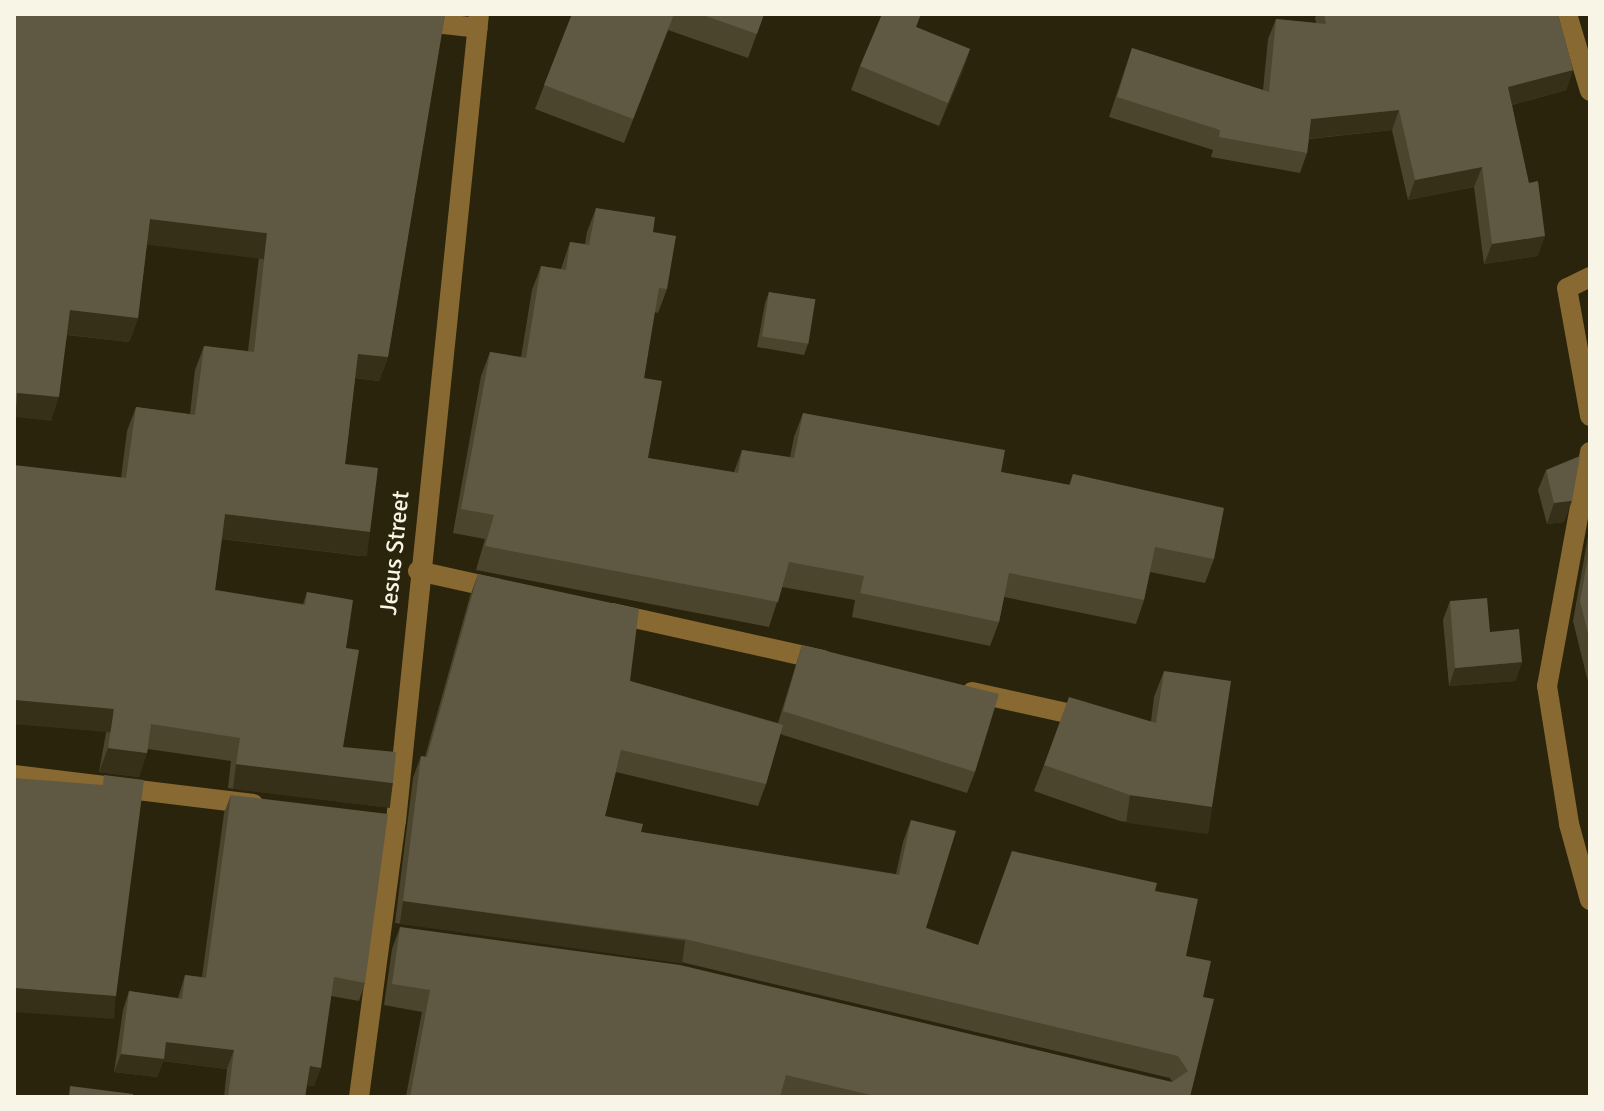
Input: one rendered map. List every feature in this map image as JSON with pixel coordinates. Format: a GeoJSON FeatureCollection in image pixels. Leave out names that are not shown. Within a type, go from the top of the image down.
{"type":"FeatureCollection","features":[{"type":"Feature","properties":{"kind":"street"},"geometry":{"type":"LineString","coordinates":[[1567,14],[1590,91]]}},
{"type":"Feature","properties":{"kind":"street"},"geometry":{"type":"LineString","coordinates":[[392,19],[478,21]]}},
{"type":"Feature","properties":{"kind":"street","name":"Jesus Street"},"geometry":{"type":"LineString","coordinates":[[359,1097],[396,821],[418,571],[478,21]]}},
{"type":"Feature","properties":{"kind":"street"},"geometry":{"type":"LineString","coordinates":[[1590,277],[1567,288],[1590,416]]}},
{"type":"Feature","properties":{"kind":"street"},"geometry":{"type":"LineString","coordinates":[[1590,452],[1547,686],[1569,824],[1590,900]]}},
{"type":"Feature","properties":{"kind":"street"},"geometry":{"type":"LineString","coordinates":[[418,571],[525,594]]}},
{"type":"Feature","properties":{"kind":"street"},"geometry":{"type":"LineString","coordinates":[[587,608],[847,665]]}},
{"type":"Feature","properties":{"kind":"street"},"geometry":{"type":"LineString","coordinates":[[954,688],[1113,722]]}},
{"type":"Feature","properties":{"kind":"street"},"geometry":{"type":"LineString","coordinates":[[14,775],[274,806]]}},
{"type":"Feature","properties":{"kind":"street"},"geometry":{"type":"LineString","coordinates":[[366,817],[396,821]]}},
{"type":"Feature","properties":{"kind":"street"},"geometry":{"type":"LineString","coordinates":[[380,934],[411,938]]}},
{"type":"Feature","properties":{"kind":"building"},"geometry":{"type":"Polygon","coordinates":[[[14,14],[445,14],[388,357],[358,354],[345,464],[378,468],[370,532],[225,514],[215,590],[305,605],[307,592],[353,600],[346,648],[359,650],[343,747],[396,752],[393,783],[236,764],[240,738],[151,724],[147,753],[108,748],[114,709],[14,700],[14,465],[126,478],[136,407],[195,415],[204,346],[254,352],[267,233],[150,219],[138,318],[70,310],[59,397],[17,393],[14,440],[14,14]]]}},
{"type":"Feature","properties":{"kind":"building"},"geometry":{"type":"Polygon","coordinates":[[[572,14],[674,14],[633,119],[544,85],[572,14]]]}},
{"type":"Feature","properties":{"kind":"building"},"geometry":{"type":"Polygon","coordinates":[[[700,14],[764,14],[757,34],[700,14]]]}},
{"type":"Feature","properties":{"kind":"building"},"geometry":{"type":"Polygon","coordinates":[[[882,14],[921,14],[916,27],[970,49],[948,103],[860,66],[882,14]]]}},
{"type":"Feature","properties":{"kind":"building"},"geometry":{"type":"Polygon","coordinates":[[[1324,14],[1558,14],[1573,70],[1508,87],[1529,183],[1538,181],[1545,236],[1492,244],[1482,167],[1415,180],[1399,110],[1311,119],[1307,153],[1219,137],[1220,130],[1117,97],[1132,48],[1269,92],[1276,19],[1326,24],[1324,14]]]}},
{"type":"Feature","properties":{"kind":"building"},"geometry":{"type":"Polygon","coordinates":[[[596,208],[655,217],[653,232],[676,236],[667,289],[659,288],[644,378],[662,381],[648,458],[738,473],[742,450],[794,458],[803,413],[1005,450],[1001,472],[1070,485],[1073,474],[1224,508],[1214,559],[1155,547],[1144,600],[1009,573],[999,622],[860,593],[864,576],[789,562],[778,602],[485,546],[494,515],[461,509],[490,352],[526,358],[541,266],[566,270],[570,242],[589,245],[596,208]]]}},
{"type":"Feature","properties":{"kind":"building"},"geometry":{"type":"Polygon","coordinates":[[[769,292],[815,299],[808,344],[762,336],[769,292]]]}},
{"type":"Feature","properties":{"kind":"building"},"geometry":{"type":"Polygon","coordinates":[[[1580,456],[1572,501],[1554,503],[1546,470],[1580,456]]]}},
{"type":"Feature","properties":{"kind":"building"},"geometry":{"type":"Polygon","coordinates":[[[1590,546],[1590,641],[1580,601],[1590,546]]]}},
{"type":"Feature","properties":{"kind":"building"},"geometry":{"type":"Polygon","coordinates":[[[478,574],[639,609],[630,681],[783,725],[766,784],[621,750],[605,816],[643,824],[641,832],[899,875],[911,820],[956,831],[926,928],[978,945],[1012,851],[1157,883],[1155,891],[1198,899],[1186,956],[1211,961],[1203,997],[1214,999],[1190,1097],[879,1097],[786,1075],[780,1097],[410,1097],[430,990],[392,984],[400,927],[680,965],[1172,1082],[1188,1071],[1178,1056],[685,939],[403,901],[421,756],[427,757],[478,574]]]}},
{"type":"Feature","properties":{"kind":"building"},"geometry":{"type":"Polygon","coordinates":[[[1487,598],[1490,632],[1519,629],[1522,662],[1455,668],[1450,601],[1487,598]]]}},
{"type":"Feature","properties":{"kind":"building"},"geometry":{"type":"Polygon","coordinates":[[[802,645],[999,694],[975,772],[783,711],[802,645]]]}},
{"type":"Feature","properties":{"kind":"building"},"geometry":{"type":"Polygon","coordinates":[[[1164,671],[1231,681],[1212,807],[1130,795],[1044,765],[1069,697],[1156,723],[1164,671]]]}},
{"type":"Feature","properties":{"kind":"building"},"geometry":{"type":"Polygon","coordinates":[[[104,775],[144,780],[116,996],[14,988],[14,778],[103,785],[104,775]]]}},
{"type":"Feature","properties":{"kind":"building"},"geometry":{"type":"Polygon","coordinates":[[[231,795],[388,814],[365,983],[334,977],[321,1068],[310,1066],[305,1097],[228,1097],[234,1050],[166,1042],[164,1059],[121,1054],[129,991],[182,999],[185,975],[206,978],[231,795]]]}},
{"type":"Feature","properties":{"kind":"building"},"geometry":{"type":"Polygon","coordinates":[[[70,1086],[133,1094],[133,1097],[69,1097],[70,1086]]]}}]}
